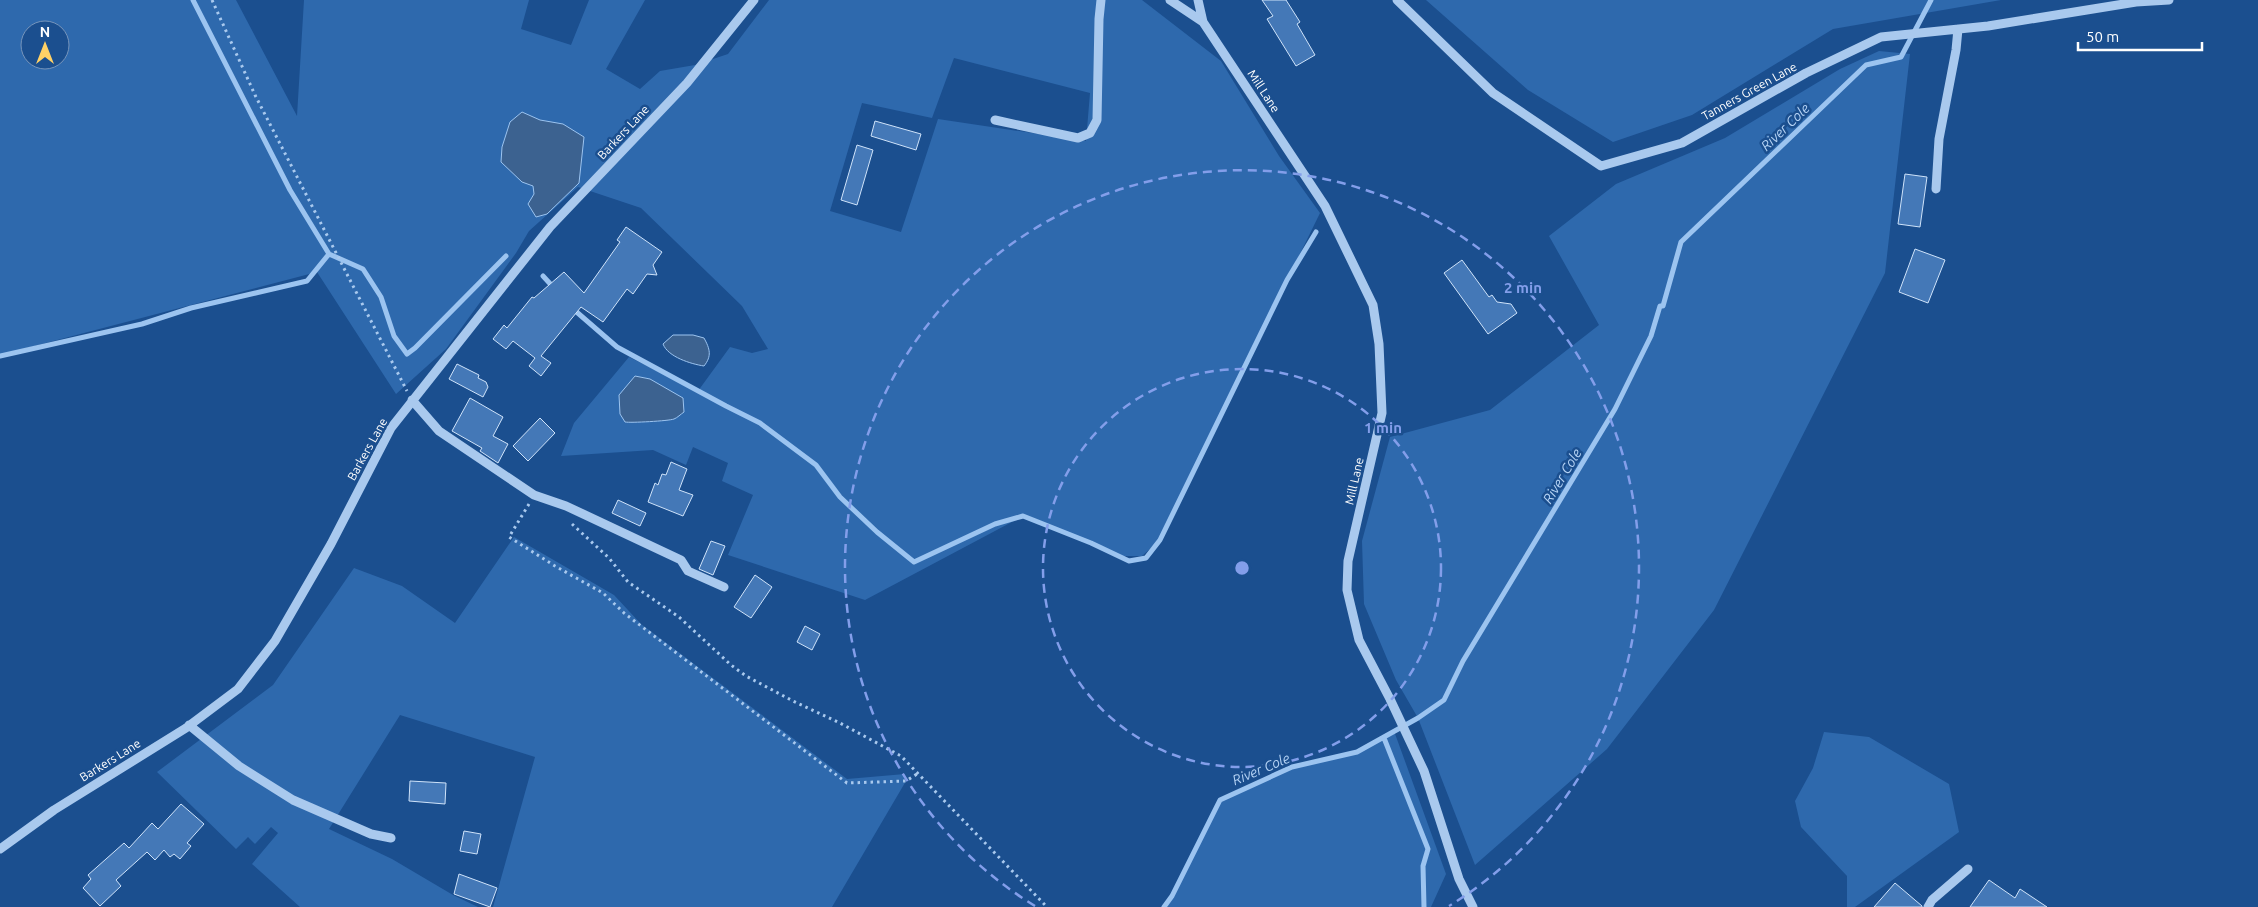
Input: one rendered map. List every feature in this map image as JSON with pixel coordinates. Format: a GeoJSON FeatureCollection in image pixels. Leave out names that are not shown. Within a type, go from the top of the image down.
{"type":"FeatureCollection","features":[{"type":"Feature","properties":{"kind":"street","name":"Barkers Lane"},"geometry":{"type":"LineString","coordinates":[[0,849],[54,810],[189,725],[238,689],[275,641],[331,544],[391,428],[550,227],[687,83],[754,0]]}},
{"type":"Feature","properties":{"kind":"street"},"geometry":{"type":"LineString","coordinates":[[995,120],[1078,138],[1090,133],[1097,120],[1101,0]]}},
{"type":"Feature","properties":{"kind":"street","name":"Mill Lane"},"geometry":{"type":"LineString","coordinates":[[1170,0],[1203,22]]}},
{"type":"Feature","properties":{"kind":"street","name":"Mill Lane"},"geometry":{"type":"LineString","coordinates":[[1198,0],[1203,22],[1325,206],[1373,305],[1378,344],[1382,413],[1348,561],[1347,590],[1359,640],[1390,699],[1424,771],[1459,879],[1473,907]]}},
{"type":"Feature","properties":{"kind":"street","name":"Tanners Green Lane"},"geometry":{"type":"LineString","coordinates":[[1397,0],[1493,93],[1601,166],[1682,143],[1806,73],[1880,37],[1958,29],[2136,2],[2169,0]]}},
{"type":"Feature","properties":{"kind":"street"},"geometry":{"type":"LineString","coordinates":[[1936,188],[1939,138],[1956,50],[1958,29]]}},
{"type":"Feature","properties":{"kind":"street"},"geometry":{"type":"LineString","coordinates":[[412,400],[439,430],[534,495],[566,506],[681,560],[688,572],[724,587]]}},
{"type":"Feature","properties":{"kind":"street"},"geometry":{"type":"LineString","coordinates":[[189,725],[239,766],[293,800],[371,834],[391,838]]}},
{"type":"Feature","properties":{"kind":"street"},"geometry":{"type":"LineString","coordinates":[[1928,907],[1945,887],[1968,869]]}},
{"type":"Feature","properties":{"kind":"path"},"geometry":{"type":"LineString","coordinates":[[212,0],[255,95],[412,400]]}},
{"type":"Feature","properties":{"kind":"path"},"geometry":{"type":"LineString","coordinates":[[534,495],[509,537],[603,593],[632,619],[848,783],[906,781],[917,774]]}},
{"type":"Feature","properties":{"kind":"path"},"geometry":{"type":"LineString","coordinates":[[569,521],[609,558],[628,582],[678,617],[731,665],[746,676],[901,756],[1047,907]]}},
{"type":"Feature","properties":{"kind":"shaded area"},"geometry":{"type":"Polygon","coordinates":[[[0,0],[236,0],[297,116],[304,0],[529,0],[521,29],[571,45],[589,0],[645,0],[606,69],[640,89],[660,71],[695,65],[728,54],[769,0],[1142,0],[1221,61],[1279,156],[1320,213],[1160,540],[1142,556],[1122,556],[1023,516],[865,600],[728,555],[753,495],[722,481],[728,463],[693,447],[686,465],[653,450],[561,456],[574,423],[629,357],[698,391],[730,347],[752,353],[768,349],[742,306],[641,208],[578,187],[529,231],[516,253],[446,349],[396,394],[317,272],[0,355],[0,0]],[[954,58],[932,118],[862,103],[830,211],[901,232],[938,119],[1086,141],[1090,93],[954,58]]]}},
{"type":"Feature","properties":{"kind":"shaded area"},"geometry":{"type":"Polygon","coordinates":[[[1426,0],[2001,0],[1833,29],[1692,115],[1613,142],[1528,90],[1426,0]]]}},
{"type":"Feature","properties":{"kind":"shaded area"},"geometry":{"type":"Polygon","coordinates":[[[1879,51],[1910,54],[1885,273],[1714,610],[1607,749],[1475,865],[1418,718],[1396,680],[1364,604],[1362,541],[1390,437],[1490,410],[1599,325],[1549,236],[1616,184],[1725,138],[1840,69],[1879,51]]]}},
{"type":"Feature","properties":{"kind":"shaded area"},"geometry":{"type":"Polygon","coordinates":[[[522,112],[540,120],[563,124],[584,137],[579,183],[547,214],[536,217],[528,204],[534,194],[533,186],[522,182],[501,162],[502,147],[510,122],[522,112]]]}},
{"type":"Feature","properties":{"kind":"shaded area"},"geometry":{"type":"Polygon","coordinates":[[[673,335],[693,335],[704,338],[709,352],[704,366],[687,362],[666,349],[663,344],[673,335]]]}},
{"type":"Feature","properties":{"kind":"shaded area"},"geometry":{"type":"Polygon","coordinates":[[[635,376],[650,379],[683,398],[684,412],[671,420],[625,422],[620,414],[619,395],[635,376]]]}},
{"type":"Feature","properties":{"kind":"shaded area"},"geometry":{"type":"Polygon","coordinates":[[[514,537],[614,595],[641,624],[847,779],[905,774],[906,781],[832,907],[493,907],[535,757],[400,715],[329,829],[392,859],[453,895],[478,907],[300,907],[252,864],[278,833],[271,827],[255,844],[248,837],[236,849],[157,772],[273,685],[354,568],[402,586],[455,623],[514,537]]]}},
{"type":"Feature","properties":{"kind":"shaded area"},"geometry":{"type":"Polygon","coordinates":[[[1394,731],[1446,874],[1431,907],[1164,907],[1172,896],[1220,800],[1292,767],[1357,752],[1394,731]]]}},
{"type":"Feature","properties":{"kind":"shaded area"},"geometry":{"type":"Polygon","coordinates":[[[1824,732],[1869,737],[1949,784],[1959,832],[1855,907],[1847,907],[1847,876],[1801,827],[1795,801],[1813,768],[1824,732]]]}},
{"type":"Feature","properties":{"kind":"building"},"geometry":{"type":"Polygon","coordinates":[[[1262,0],[1286,0],[1300,22],[1297,24],[1315,55],[1296,66],[1267,19],[1273,16],[1262,0]]]}},
{"type":"Feature","properties":{"kind":"building"},"geometry":{"type":"Polygon","coordinates":[[[875,121],[921,134],[916,150],[871,136],[875,121]]]}},
{"type":"Feature","properties":{"kind":"building"},"geometry":{"type":"Polygon","coordinates":[[[857,145],[873,150],[857,205],[841,200],[857,145]]]}},
{"type":"Feature","properties":{"kind":"building"},"geometry":{"type":"Polygon","coordinates":[[[1905,174],[1927,177],[1920,227],[1898,224],[1905,174]]]}},
{"type":"Feature","properties":{"kind":"building"},"geometry":{"type":"Polygon","coordinates":[[[626,227],[662,252],[653,265],[657,275],[647,274],[633,294],[627,289],[603,322],[581,307],[541,356],[551,363],[541,376],[529,366],[535,358],[513,341],[506,349],[493,339],[504,325],[507,328],[532,297],[534,298],[564,272],[584,293],[620,242],[617,240],[626,227]]]}},
{"type":"Feature","properties":{"kind":"building"},"geometry":{"type":"Polygon","coordinates":[[[1915,249],[1945,260],[1928,303],[1899,292],[1915,249]]]}},
{"type":"Feature","properties":{"kind":"building"},"geometry":{"type":"Polygon","coordinates":[[[1462,260],[1489,297],[1492,295],[1497,302],[1511,304],[1517,313],[1488,334],[1444,273],[1462,260]]]}},
{"type":"Feature","properties":{"kind":"building"},"geometry":{"type":"Polygon","coordinates":[[[457,364],[479,375],[478,378],[486,382],[488,387],[483,397],[449,379],[457,364]]]}},
{"type":"Feature","properties":{"kind":"building"},"geometry":{"type":"Polygon","coordinates":[[[470,398],[503,417],[493,436],[508,444],[498,463],[480,451],[482,448],[452,431],[470,398]]]}},
{"type":"Feature","properties":{"kind":"building"},"geometry":{"type":"Polygon","coordinates":[[[540,418],[555,433],[528,461],[513,446],[540,418]]]}},
{"type":"Feature","properties":{"kind":"building"},"geometry":{"type":"Polygon","coordinates":[[[671,462],[687,469],[679,490],[693,495],[683,516],[648,502],[655,483],[658,485],[662,474],[666,475],[671,462]]]}},
{"type":"Feature","properties":{"kind":"building"},"geometry":{"type":"Polygon","coordinates":[[[618,500],[646,513],[640,526],[612,513],[618,500]]]}},
{"type":"Feature","properties":{"kind":"building"},"geometry":{"type":"Polygon","coordinates":[[[711,541],[725,546],[713,575],[699,569],[711,541]]]}},
{"type":"Feature","properties":{"kind":"building"},"geometry":{"type":"Polygon","coordinates":[[[755,575],[772,587],[751,618],[734,607],[755,575]]]}},
{"type":"Feature","properties":{"kind":"building"},"geometry":{"type":"Polygon","coordinates":[[[805,626],[820,634],[812,650],[797,642],[805,626]]]}},
{"type":"Feature","properties":{"kind":"building"},"geometry":{"type":"Polygon","coordinates":[[[410,781],[446,783],[445,804],[409,801],[410,781]]]}},
{"type":"Feature","properties":{"kind":"building"},"geometry":{"type":"Polygon","coordinates":[[[181,804],[204,824],[187,843],[191,846],[180,859],[174,854],[170,857],[164,850],[155,860],[147,852],[116,880],[121,886],[100,906],[83,888],[91,879],[88,875],[124,843],[129,848],[152,823],[158,829],[181,804]]]}},
{"type":"Feature","properties":{"kind":"building"},"geometry":{"type":"Polygon","coordinates":[[[464,831],[481,834],[477,854],[460,851],[464,831]]]}},
{"type":"Feature","properties":{"kind":"building"},"geometry":{"type":"Polygon","coordinates":[[[459,874],[497,888],[490,907],[454,894],[459,874]]]}},
{"type":"Feature","properties":{"kind":"building"},"geometry":{"type":"Polygon","coordinates":[[[1989,880],[2015,898],[2020,889],[2047,907],[1970,907],[1989,880]]]}},
{"type":"Feature","properties":{"kind":"building"},"geometry":{"type":"Polygon","coordinates":[[[1895,883],[1922,906],[1922,907],[1874,907],[1895,883]]]}},
{"type":"Feature","properties":{"kind":"waterway"},"geometry":{"type":"LineString","coordinates":[[193,0],[290,190],[329,254]]}},
{"type":"Feature","properties":{"kind":"waterway","name":"River Cole"},"geometry":{"type":"LineString","coordinates":[[1164,907],[1172,896],[1220,800],[1292,767],[1357,752],[1418,718],[1444,700],[1463,661],[1615,409],[1651,336],[1660,306],[1663,306],[1681,242],[1866,65],[1901,57],[1931,0]]}},
{"type":"Feature","properties":{"kind":"waterway"},"geometry":{"type":"LineString","coordinates":[[572,308],[617,347],[760,423],[816,465],[840,497],[877,532],[914,562],[995,524],[1023,516],[1091,543],[1129,561],[1146,558],[1160,540],[1287,280],[1316,232]]}},
{"type":"Feature","properties":{"kind":"waterway"},"geometry":{"type":"LineString","coordinates":[[0,356],[142,324],[191,308],[307,281],[329,254],[363,269],[381,297],[394,336],[407,354],[506,256]]}},
{"type":"Feature","properties":{"kind":"waterway"},"geometry":{"type":"LineString","coordinates":[[543,276],[554,288]]}},
{"type":"Feature","properties":{"kind":"waterway"},"geometry":{"type":"LineString","coordinates":[[1384,738],[1428,849],[1423,866],[1424,907]]}}]}
